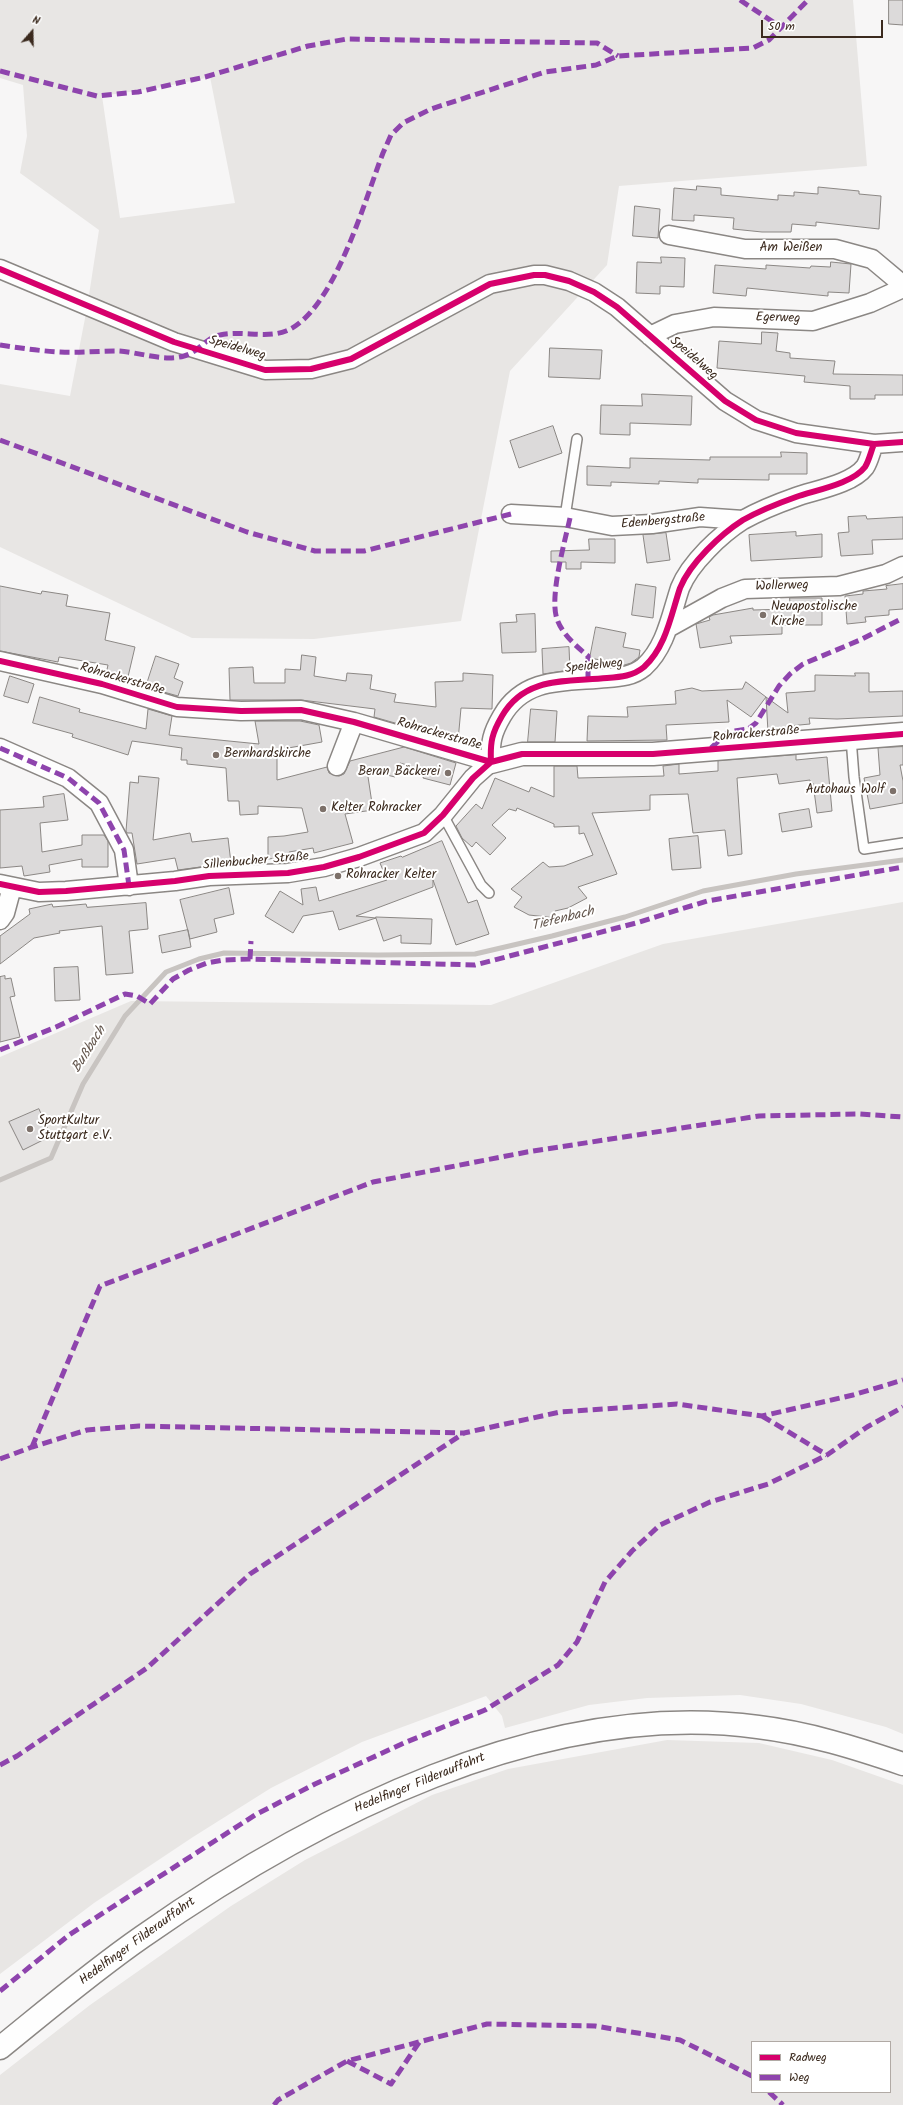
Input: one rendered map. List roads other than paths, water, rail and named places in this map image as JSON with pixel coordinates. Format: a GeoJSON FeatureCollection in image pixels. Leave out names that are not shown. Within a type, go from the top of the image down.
{"type":"FeatureCollection","features":[{"type":"Feature","properties":{"kind":"main road","name":"Rohrackerstraße"},"geometry":{"type":"LineString","coordinates":[[491,762],[522,754],[653,754],[903,734]]}},
{"type":"Feature","properties":{"kind":"main road","name":"Hedelfinger Filderauffahrt"},"geometry":{"type":"LineString","coordinates":[[0,2048],[140,1938],[253,1864],[301,1837],[360,1808],[420,1781],[494,1754],[553,1739],[608,1729],[661,1724],[708,1723],[757,1726],[806,1735],[855,1747],[903,1764]]}},
{"type":"Feature","properties":{"kind":"street","name":"Am Weißen"},"geometry":{"type":"LineString","coordinates":[[669,235],[745,250],[835,249],[872,259],[903,286]]}},
{"type":"Feature","properties":{"kind":"street","name":"Speidelweg"},"geometry":{"type":"LineString","coordinates":[[0,269],[174,342],[265,370],[311,369],[351,358],[490,284],[534,275],[569,281],[594,292],[617,307],[725,401],[756,420],[796,433],[874,444],[864,467],[846,481],[794,498],[744,520],[704,552],[690,569],[681,587],[668,628],[656,653],[644,666],[633,674],[618,677],[543,684],[526,690],[506,709],[495,727],[490,744],[491,762]]}},
{"type":"Feature","properties":{"kind":"street","name":"Egerweg"},"geometry":{"type":"LineString","coordinates":[[650,336],[675,324],[714,317],[813,321],[870,303],[903,286]]}},
{"type":"Feature","properties":{"kind":"street"},"geometry":{"type":"LineString","coordinates":[[874,444],[903,442]]}},
{"type":"Feature","properties":{"kind":"street","name":"Edenbergstraße"},"geometry":{"type":"LineString","coordinates":[[511,514],[565,517],[612,526],[652,524],[700,517],[744,520]]}},
{"type":"Feature","properties":{"kind":"street","name":"Wollerweg"},"geometry":{"type":"LineString","coordinates":[[668,628],[722,598],[745,589],[839,586],[886,574],[903,566]]}},
{"type":"Feature","properties":{"kind":"street","name":"Rohrackerstraße"},"geometry":{"type":"LineString","coordinates":[[0,661],[102,684],[177,707],[241,711],[300,710],[354,722],[491,762]]}},
{"type":"Feature","properties":{"kind":"street"},"geometry":{"type":"LineString","coordinates":[[337,766],[354,722]]}},
{"type":"Feature","properties":{"kind":"street"},"geometry":{"type":"LineString","coordinates":[[0,748],[68,778],[99,803],[124,850],[129,886]]}},
{"type":"Feature","properties":{"kind":"street","name":"Sillenbucher Straße"},"geometry":{"type":"LineString","coordinates":[[0,920],[5,913],[6,885],[38,892],[129,886],[209,876],[288,873],[324,867],[366,855],[424,833],[443,816],[472,778],[491,762]]}},
{"type":"Feature","properties":{"kind":"lane"},"geometry":{"type":"LineString","coordinates":[[565,517],[577,439]]}},
{"type":"Feature","properties":{"kind":"lane"},"geometry":{"type":"LineString","coordinates":[[851,738],[854,777],[864,849],[903,843]]}},
{"type":"Feature","properties":{"kind":"lane"},"geometry":{"type":"LineString","coordinates":[[443,816],[481,885],[489,893]]}},
{"type":"Feature","properties":{"kind":"waterway","name":"Tiefenbach"},"geometry":{"type":"LineString","coordinates":[[0,1180],[51,1158],[83,1084],[125,1016],[166,972],[199,959],[224,953],[378,955],[475,954],[625,917],[703,891],[796,874],[903,860]]}},
{"type":"Feature","properties":{"kind":"place","name":"Neuapostolische Kirche"},"geometry":{"type":"Point","coordinates":[763,615]}},
{"type":"Feature","properties":{"kind":"place","name":"Bernhardskirche"},"geometry":{"type":"Point","coordinates":[216,755]}},
{"type":"Feature","properties":{"kind":"place","name":"Beran Bäckerei"},"geometry":{"type":"Point","coordinates":[448,773]}},
{"type":"Feature","properties":{"kind":"place","name":"Autohaus Wolf"},"geometry":{"type":"Point","coordinates":[893,791]}},
{"type":"Feature","properties":{"kind":"place","name":"Kelter Rohracker"},"geometry":{"type":"Point","coordinates":[323,809]}},
{"type":"Feature","properties":{"kind":"place","name":"Rohracker Kelter"},"geometry":{"type":"Point","coordinates":[338,876]}},
{"type":"Feature","properties":{"kind":"place","name":"SportKultur Stuttgart e.V."},"geometry":{"type":"Point","coordinates":[30,1129]}},
{"type":"Feature","properties":{"kind":"water label","name":"Bußbach"},"geometry":{"type":"Point","coordinates":[90,1050]}}]}
